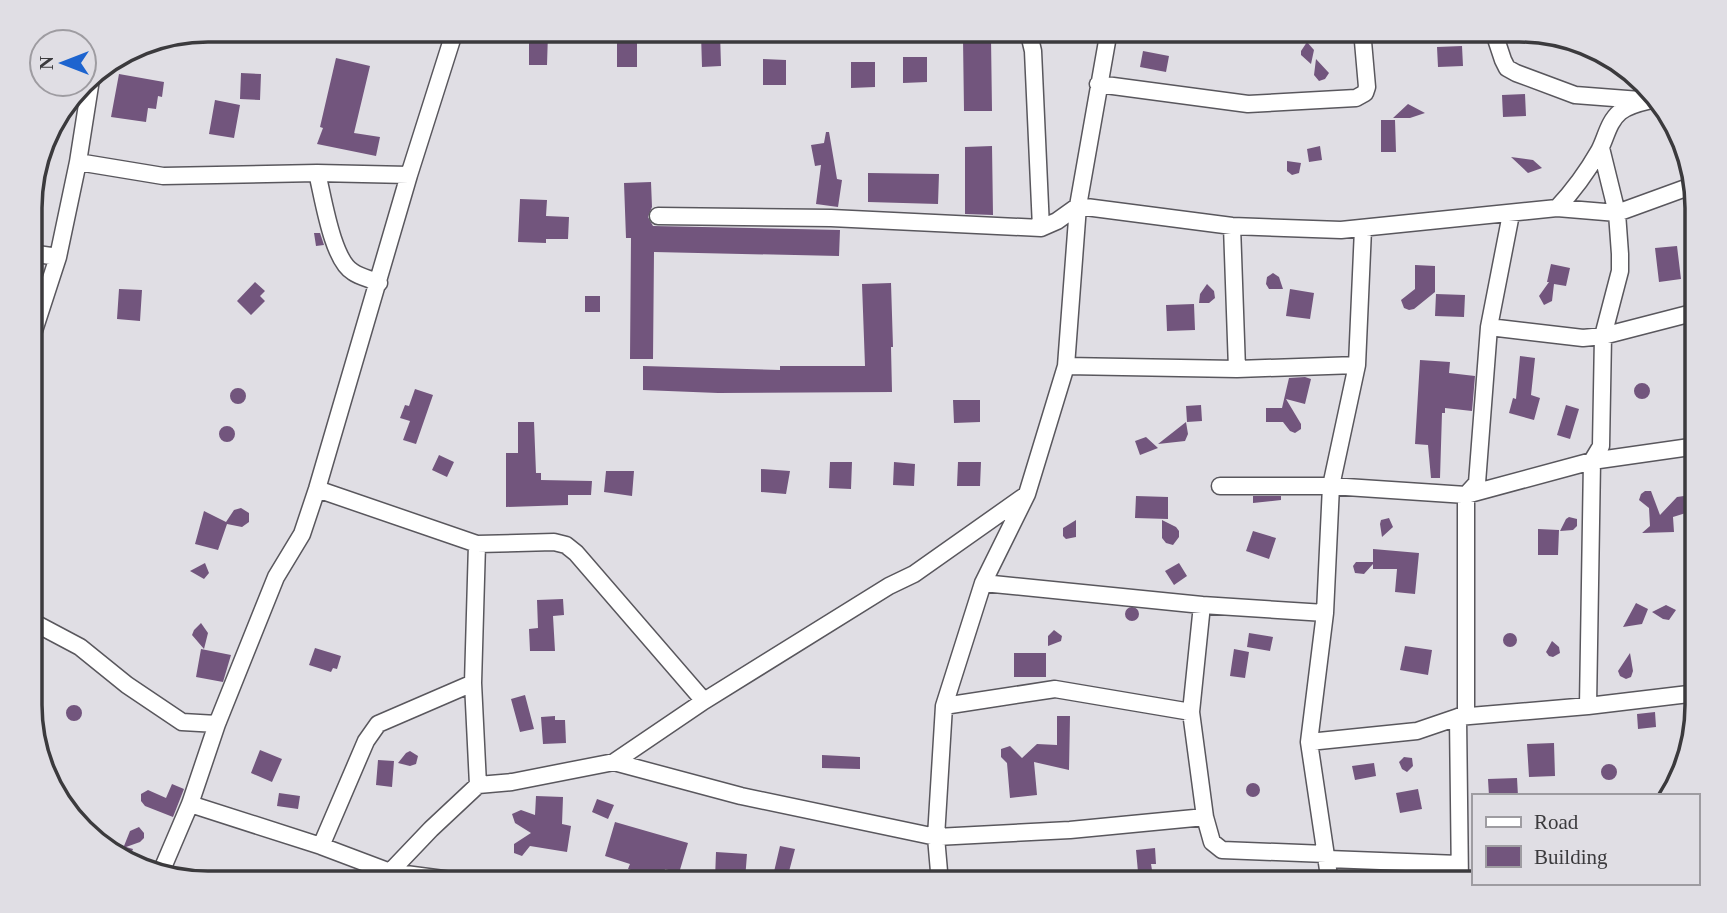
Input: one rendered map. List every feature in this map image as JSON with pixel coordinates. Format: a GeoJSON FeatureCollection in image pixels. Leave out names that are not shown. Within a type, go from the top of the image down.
{"type":"FeatureCollection","features":[{"type":"Feature","properties":{"kind":"street"},"geometry":{"type":"LineString","coordinates":[[164,865],[190,804],[217,724],[276,577],[302,534],[409,175],[452,42]]}},
{"type":"Feature","properties":{"kind":"street"},"geometry":{"type":"LineString","coordinates":[[1031,42],[1041,228]]}},
{"type":"Feature","properties":{"kind":"street"},"geometry":{"type":"LineString","coordinates":[[939,871],[936,836],[944,706],[983,583],[1027,494],[1066,366],[1078,206],[1107,42]]}},
{"type":"Feature","properties":{"kind":"street"},"geometry":{"type":"LineString","coordinates":[[1098,84],[1248,104],[1356,98],[1365,93],[1367,87],[1363,42]]}},
{"type":"Feature","properties":{"kind":"street"},"geometry":{"type":"LineString","coordinates":[[1497,42],[1507,68],[1516,74],[1576,95],[1642,97]]}},
{"type":"Feature","properties":{"kind":"street"},"geometry":{"type":"LineString","coordinates":[[42,306],[58,257],[88,98]]}},
{"type":"Feature","properties":{"kind":"street"},"geometry":{"type":"LineString","coordinates":[[1557,208],[1575,189],[1601,148],[1613,120],[1620,112],[1643,98]]}},
{"type":"Feature","properties":{"kind":"street"},"geometry":{"type":"LineString","coordinates":[[1588,706],[1592,461],[1601,446],[1604,336],[1620,271],[1617,213],[1601,148]]}},
{"type":"Feature","properties":{"kind":"street"},"geometry":{"type":"LineString","coordinates":[[78,162],[163,176],[317,173],[409,175]]}},
{"type":"Feature","properties":{"kind":"street"},"geometry":{"type":"LineString","coordinates":[[317,173],[332,240],[338,251],[350,272],[379,283]]}},
{"type":"Feature","properties":{"kind":"street"},"geometry":{"type":"LineString","coordinates":[[658,216],[831,218],[1041,228],[1057,221],[1078,206],[1232,226],[1363,229],[1557,208],[1617,213],[1684,189]]}},
{"type":"Feature","properties":{"kind":"street"},"geometry":{"type":"LineString","coordinates":[[1309,742],[1417,731],[1466,714],[1465,495],[1477,483],[1489,327],[1511,214]]}},
{"type":"Feature","properties":{"kind":"street"},"geometry":{"type":"LineString","coordinates":[[1232,226],[1237,369]]}},
{"type":"Feature","properties":{"kind":"street"},"geometry":{"type":"LineString","coordinates":[[1329,871],[1309,742],[1325,613],[1331,486],[1357,365],[1363,229]]}},
{"type":"Feature","properties":{"kind":"street"},"geometry":{"type":"LineString","coordinates":[[42,255],[58,257]]}},
{"type":"Feature","properties":{"kind":"street"},"geometry":{"type":"LineString","coordinates":[[1489,327],[1583,338],[1604,336],[1685,316]]}},
{"type":"Feature","properties":{"kind":"street"},"geometry":{"type":"LineString","coordinates":[[1066,366],[1237,369],[1357,365]]}},
{"type":"Feature","properties":{"kind":"street"},"geometry":{"type":"LineString","coordinates":[[1220,486],[1331,486],[1465,495],[1592,461],[1685,448]]}},
{"type":"Feature","properties":{"kind":"street"},"geometry":{"type":"LineString","coordinates":[[317,489],[477,544],[554,542],[566,545],[576,553],[704,701]]}},
{"type":"Feature","properties":{"kind":"street"},"geometry":{"type":"LineString","coordinates":[[392,871],[431,829],[478,785],[512,782],[614,762],[704,701],[914,573],[1027,494]]}},
{"type":"Feature","properties":{"kind":"street"},"geometry":{"type":"LineString","coordinates":[[477,544],[473,683],[478,785]]}},
{"type":"Feature","properties":{"kind":"street"},"geometry":{"type":"LineString","coordinates":[[983,583],[1202,605],[1325,613]]}},
{"type":"Feature","properties":{"kind":"street"},"geometry":{"type":"LineString","coordinates":[[1202,605],[1191,712],[1212,842],[1222,850],[1327,856],[1464,853]]}},
{"type":"Feature","properties":{"kind":"street"},"geometry":{"type":"LineString","coordinates":[[42,627],[80,647],[127,685],[182,722],[217,724]]}},
{"type":"Feature","properties":{"kind":"street"},"geometry":{"type":"LineString","coordinates":[[321,846],[366,741],[378,724],[473,683]]}},
{"type":"Feature","properties":{"kind":"street"},"geometry":{"type":"LineString","coordinates":[[944,706],[1055,689],[1191,712]]}},
{"type":"Feature","properties":{"kind":"street"},"geometry":{"type":"LineString","coordinates":[[1458,717],[1685,694]]}},
{"type":"Feature","properties":{"kind":"street"},"geometry":{"type":"LineString","coordinates":[[1458,717],[1464,853],[1462,871]]}},
{"type":"Feature","properties":{"kind":"street"},"geometry":{"type":"LineString","coordinates":[[614,762],[741,796],[936,836],[1070,831],[1206,817]]}},
{"type":"Feature","properties":{"kind":"street"},"geometry":{"type":"LineString","coordinates":[[190,804],[321,846],[374,871]]}},
{"type":"Feature","properties":{"kind":"building"},"geometry":{"type":"Polygon","coordinates":[[[529,42],[548,42],[547,65],[529,65],[529,42]]]}},
{"type":"Feature","properties":{"kind":"building"},"geometry":{"type":"Polygon","coordinates":[[[617,42],[637,42],[637,67],[617,67],[617,42]]]}},
{"type":"Feature","properties":{"kind":"building"},"geometry":{"type":"Polygon","coordinates":[[[701,42],[720,42],[721,66],[702,67],[701,42]]]}},
{"type":"Feature","properties":{"kind":"building"},"geometry":{"type":"Polygon","coordinates":[[[963,42],[991,42],[992,111],[964,111],[963,42]]]}},
{"type":"Feature","properties":{"kind":"building"},"geometry":{"type":"Polygon","coordinates":[[[1307,42],[1314,50],[1311,64],[1301,55],[1307,42]]]}},
{"type":"Feature","properties":{"kind":"building"},"geometry":{"type":"Polygon","coordinates":[[[1462,46],[1463,66],[1438,67],[1437,47],[1462,46]]]}},
{"type":"Feature","properties":{"kind":"building"},"geometry":{"type":"Polygon","coordinates":[[[1143,51],[1169,56],[1166,72],[1140,67],[1143,51]]]}},
{"type":"Feature","properties":{"kind":"building"},"geometry":{"type":"Polygon","coordinates":[[[903,57],[927,57],[927,82],[903,83],[903,57]]]}},
{"type":"Feature","properties":{"kind":"building"},"geometry":{"type":"Polygon","coordinates":[[[336,58],[370,66],[354,133],[380,137],[376,156],[317,144],[323,128],[320,127],[336,58]]]}},
{"type":"Feature","properties":{"kind":"building"},"geometry":{"type":"Polygon","coordinates":[[[763,59],[786,60],[786,85],[763,85],[763,59]]]}},
{"type":"Feature","properties":{"kind":"building"},"geometry":{"type":"Polygon","coordinates":[[[1316,59],[1329,73],[1325,79],[1319,81],[1314,75],[1316,59]]]}},
{"type":"Feature","properties":{"kind":"building"},"geometry":{"type":"Polygon","coordinates":[[[851,62],[875,62],[875,87],[851,88],[851,62]]]}},
{"type":"Feature","properties":{"kind":"building"},"geometry":{"type":"Polygon","coordinates":[[[241,73],[261,74],[260,100],[240,99],[241,73]]]}},
{"type":"Feature","properties":{"kind":"building"},"geometry":{"type":"Polygon","coordinates":[[[119,74],[164,82],[162,97],[158,96],[156,109],[148,108],[146,122],[111,117],[119,74]]]}},
{"type":"Feature","properties":{"kind":"building"},"geometry":{"type":"Polygon","coordinates":[[[1525,94],[1526,116],[1503,117],[1502,95],[1525,94]]]}},
{"type":"Feature","properties":{"kind":"building"},"geometry":{"type":"Polygon","coordinates":[[[215,100],[240,105],[234,138],[209,134],[215,100]]]}},
{"type":"Feature","properties":{"kind":"building"},"geometry":{"type":"Polygon","coordinates":[[[1408,104],[1425,113],[1410,118],[1393,118],[1408,104]]]}},
{"type":"Feature","properties":{"kind":"building"},"geometry":{"type":"Polygon","coordinates":[[[1381,120],[1395,120],[1396,152],[1381,152],[1381,120]]]}},
{"type":"Feature","properties":{"kind":"building"},"geometry":{"type":"Polygon","coordinates":[[[826,132],[829,132],[837,179],[842,180],[838,207],[816,204],[821,165],[815,166],[811,145],[824,143],[826,132]]]}},
{"type":"Feature","properties":{"kind":"building"},"geometry":{"type":"Polygon","coordinates":[[[992,146],[993,215],[965,214],[965,147],[992,146]]]}},
{"type":"Feature","properties":{"kind":"building"},"geometry":{"type":"Polygon","coordinates":[[[1320,146],[1322,160],[1309,162],[1307,149],[1320,146]]]}},
{"type":"Feature","properties":{"kind":"building"},"geometry":{"type":"Polygon","coordinates":[[[1511,157],[1533,160],[1542,168],[1528,173],[1511,157]]]}},
{"type":"Feature","properties":{"kind":"building"},"geometry":{"type":"Polygon","coordinates":[[[1287,161],[1301,163],[1299,173],[1292,175],[1287,171],[1287,161]]]}},
{"type":"Feature","properties":{"kind":"building"},"geometry":{"type":"Polygon","coordinates":[[[868,173],[939,174],[938,204],[868,202],[868,173]]]}},
{"type":"Feature","properties":{"kind":"building"},"geometry":{"type":"Polygon","coordinates":[[[651,182],[652,207],[648,217],[653,226],[840,230],[839,256],[654,252],[653,359],[630,359],[631,238],[626,238],[624,183],[651,182]]]}},
{"type":"Feature","properties":{"kind":"building"},"geometry":{"type":"Polygon","coordinates":[[[520,199],[547,200],[546,216],[569,217],[568,239],[546,239],[546,243],[518,242],[520,199]]]}},
{"type":"Feature","properties":{"kind":"building"},"geometry":{"type":"Polygon","coordinates":[[[314,233],[320,233],[324,245],[316,246],[314,233]]]}},
{"type":"Feature","properties":{"kind":"building"},"geometry":{"type":"Polygon","coordinates":[[[1677,246],[1681,279],[1659,282],[1655,248],[1677,246]]]}},
{"type":"Feature","properties":{"kind":"building"},"geometry":{"type":"Polygon","coordinates":[[[1551,264],[1570,268],[1566,286],[1554,284],[1552,301],[1544,305],[1539,296],[1549,282],[1551,264]]]}},
{"type":"Feature","properties":{"kind":"building"},"geometry":{"type":"Polygon","coordinates":[[[1415,265],[1435,266],[1435,292],[1409,310],[1404,308],[1401,300],[1415,289],[1415,265]]]}},
{"type":"Feature","properties":{"kind":"building"},"geometry":{"type":"Polygon","coordinates":[[[1273,273],[1279,277],[1283,289],[1269,289],[1266,284],[1267,277],[1273,273]]]}},
{"type":"Feature","properties":{"kind":"building"},"geometry":{"type":"Polygon","coordinates":[[[255,282],[265,291],[260,296],[265,301],[251,315],[237,301],[255,282]]]}},
{"type":"Feature","properties":{"kind":"building"},"geometry":{"type":"Polygon","coordinates":[[[891,283],[892,392],[718,393],[643,390],[643,366],[780,370],[780,366],[865,366],[862,284],[891,283]]]}},
{"type":"Feature","properties":{"kind":"building"},"geometry":{"type":"Polygon","coordinates":[[[1207,284],[1214,291],[1215,298],[1209,303],[1199,303],[1200,294],[1207,284]]]}},
{"type":"Feature","properties":{"kind":"building"},"geometry":{"type":"Polygon","coordinates":[[[119,289],[142,290],[140,321],[117,319],[119,289]]]}},
{"type":"Feature","properties":{"kind":"building"},"geometry":{"type":"Polygon","coordinates":[[[1290,289],[1314,293],[1310,319],[1286,316],[1290,289]]]}},
{"type":"Feature","properties":{"kind":"building"},"geometry":{"type":"Polygon","coordinates":[[[1436,294],[1465,295],[1464,317],[1435,316],[1436,294]]]}},
{"type":"Feature","properties":{"kind":"building"},"geometry":{"type":"Polygon","coordinates":[[[585,296],[600,296],[600,312],[585,312],[585,296]]]}},
{"type":"Feature","properties":{"kind":"building"},"geometry":{"type":"Polygon","coordinates":[[[1194,304],[1195,330],[1167,331],[1166,305],[1194,304]]]}},
{"type":"Feature","properties":{"kind":"building"},"geometry":{"type":"Polygon","coordinates":[[[1520,356],[1535,358],[1531,395],[1540,398],[1534,420],[1509,413],[1513,398],[1516,399],[1520,356]]]}},
{"type":"Feature","properties":{"kind":"building"},"geometry":{"type":"Polygon","coordinates":[[[1420,360],[1450,362],[1449,373],[1475,376],[1472,411],[1445,408],[1445,413],[1442,413],[1440,478],[1431,478],[1428,445],[1415,444],[1420,360]]]}},
{"type":"Feature","properties":{"kind":"building"},"geometry":{"type":"Polygon","coordinates":[[[1289,378],[1311,379],[1305,404],[1286,399],[1301,424],[1301,429],[1295,433],[1283,422],[1266,422],[1266,408],[1282,408],[1289,378]]]}},
{"type":"Feature","properties":{"kind":"building"},"geometry":{"type":"Polygon","coordinates":[[[1642,383],[1650,391],[1642,399],[1634,391],[1642,383]]]}},
{"type":"Feature","properties":{"kind":"building"},"geometry":{"type":"Polygon","coordinates":[[[238,388],[244,390],[244,402],[238,404],[232,402],[230,396],[232,390],[238,388]]]}},
{"type":"Feature","properties":{"kind":"building"},"geometry":{"type":"Polygon","coordinates":[[[415,389],[433,395],[416,444],[403,440],[410,421],[400,418],[405,405],[409,406],[415,389]]]}},
{"type":"Feature","properties":{"kind":"building"},"geometry":{"type":"Polygon","coordinates":[[[953,400],[980,400],[980,422],[954,423],[953,400]]]}},
{"type":"Feature","properties":{"kind":"building"},"geometry":{"type":"Polygon","coordinates":[[[1201,405],[1202,421],[1187,422],[1186,406],[1201,405]]]}},
{"type":"Feature","properties":{"kind":"building"},"geometry":{"type":"Polygon","coordinates":[[[1566,405],[1579,409],[1570,439],[1557,435],[1566,405]]]}},
{"type":"Feature","properties":{"kind":"building"},"geometry":{"type":"Polygon","coordinates":[[[518,422],[534,422],[536,473],[541,473],[541,480],[592,481],[591,495],[568,495],[568,505],[506,507],[506,453],[518,453],[518,422]]]}},
{"type":"Feature","properties":{"kind":"building"},"geometry":{"type":"Polygon","coordinates":[[[1186,422],[1188,434],[1185,441],[1158,444],[1186,422]]]}},
{"type":"Feature","properties":{"kind":"building"},"geometry":{"type":"Polygon","coordinates":[[[224,426],[230,426],[235,434],[233,440],[224,442],[219,437],[219,431],[224,426]]]}},
{"type":"Feature","properties":{"kind":"building"},"geometry":{"type":"Polygon","coordinates":[[[1146,437],[1158,448],[1140,455],[1135,441],[1146,437]]]}},
{"type":"Feature","properties":{"kind":"building"},"geometry":{"type":"Polygon","coordinates":[[[439,455],[454,462],[447,477],[432,470],[439,455]]]}},
{"type":"Feature","properties":{"kind":"building"},"geometry":{"type":"Polygon","coordinates":[[[830,462],[852,462],[851,489],[829,488],[830,462]]]}},
{"type":"Feature","properties":{"kind":"building"},"geometry":{"type":"Polygon","coordinates":[[[894,462],[915,464],[914,486],[893,485],[894,462]]]}},
{"type":"Feature","properties":{"kind":"building"},"geometry":{"type":"Polygon","coordinates":[[[958,462],[981,462],[980,486],[957,486],[958,462]]]}},
{"type":"Feature","properties":{"kind":"building"},"geometry":{"type":"Polygon","coordinates":[[[761,469],[790,471],[786,494],[761,492],[761,469]]]}},
{"type":"Feature","properties":{"kind":"building"},"geometry":{"type":"Polygon","coordinates":[[[606,471],[634,471],[632,496],[604,492],[606,471]]]}},
{"type":"Feature","properties":{"kind":"building"},"geometry":{"type":"Polygon","coordinates":[[[1651,491],[1660,515],[1677,497],[1685,497],[1685,513],[1673,517],[1674,532],[1642,533],[1650,526],[1649,508],[1639,500],[1641,494],[1651,491]]]}},
{"type":"Feature","properties":{"kind":"building"},"geometry":{"type":"Polygon","coordinates":[[[1136,496],[1168,497],[1168,519],[1135,518],[1136,496]]]}},
{"type":"Feature","properties":{"kind":"building"},"geometry":{"type":"Polygon","coordinates":[[[1253,496],[1281,496],[1281,500],[1253,503],[1253,496]]]}},
{"type":"Feature","properties":{"kind":"building"},"geometry":{"type":"Polygon","coordinates":[[[241,508],[249,513],[249,522],[242,527],[227,524],[218,550],[195,544],[204,511],[226,522],[234,510],[241,508]]]}},
{"type":"Feature","properties":{"kind":"building"},"geometry":{"type":"Polygon","coordinates":[[[1389,518],[1393,527],[1382,537],[1381,520],[1389,518]]]}},
{"type":"Feature","properties":{"kind":"building"},"geometry":{"type":"Polygon","coordinates":[[[1566,519],[1577,519],[1577,526],[1573,530],[1560,531],[1566,519]]]}},
{"type":"Feature","properties":{"kind":"building"},"geometry":{"type":"Polygon","coordinates":[[[1076,520],[1076,537],[1066,539],[1063,536],[1063,528],[1076,520]]]}},
{"type":"Feature","properties":{"kind":"building"},"geometry":{"type":"Polygon","coordinates":[[[1162,520],[1179,531],[1179,537],[1173,545],[1162,538],[1162,520]]]}},
{"type":"Feature","properties":{"kind":"building"},"geometry":{"type":"Polygon","coordinates":[[[1538,529],[1559,530],[1558,555],[1538,555],[1538,529]]]}},
{"type":"Feature","properties":{"kind":"building"},"geometry":{"type":"Polygon","coordinates":[[[1253,531],[1276,538],[1269,559],[1246,551],[1253,531]]]}},
{"type":"Feature","properties":{"kind":"building"},"geometry":{"type":"Polygon","coordinates":[[[1373,549],[1419,553],[1415,594],[1395,592],[1397,569],[1373,569],[1373,564],[1364,574],[1355,573],[1353,566],[1356,562],[1373,562],[1373,549]]]}},
{"type":"Feature","properties":{"kind":"building"},"geometry":{"type":"Polygon","coordinates":[[[205,563],[209,573],[204,579],[190,571],[205,563]]]}},
{"type":"Feature","properties":{"kind":"building"},"geometry":{"type":"Polygon","coordinates":[[[1179,563],[1187,576],[1174,585],[1165,571],[1179,563]]]}},
{"type":"Feature","properties":{"kind":"building"},"geometry":{"type":"Polygon","coordinates":[[[563,599],[564,615],[553,616],[555,651],[530,651],[529,629],[538,628],[537,600],[563,599]]]}},
{"type":"Feature","properties":{"kind":"building"},"geometry":{"type":"Polygon","coordinates":[[[1636,603],[1648,609],[1642,624],[1623,627],[1636,603]]]}},
{"type":"Feature","properties":{"kind":"building"},"geometry":{"type":"Polygon","coordinates":[[[1666,605],[1676,610],[1669,620],[1652,612],[1666,605]]]}},
{"type":"Feature","properties":{"kind":"building"},"geometry":{"type":"Polygon","coordinates":[[[1132,607],[1137,609],[1137,619],[1132,621],[1127,619],[1125,614],[1127,609],[1132,607]]]}},
{"type":"Feature","properties":{"kind":"building"},"geometry":{"type":"Polygon","coordinates":[[[201,623],[208,633],[204,649],[192,635],[201,623]]]}},
{"type":"Feature","properties":{"kind":"building"},"geometry":{"type":"Polygon","coordinates":[[[1054,630],[1062,636],[1061,641],[1048,646],[1048,636],[1054,630]]]}},
{"type":"Feature","properties":{"kind":"building"},"geometry":{"type":"Polygon","coordinates":[[[1249,633],[1273,637],[1270,651],[1247,647],[1249,633]]]}},
{"type":"Feature","properties":{"kind":"building"},"geometry":{"type":"Polygon","coordinates":[[[1510,633],[1515,635],[1515,645],[1510,647],[1505,645],[1503,640],[1505,635],[1510,633]]]}},
{"type":"Feature","properties":{"kind":"building"},"geometry":{"type":"Polygon","coordinates":[[[1552,641],[1559,647],[1560,653],[1553,657],[1546,652],[1552,641]]]}},
{"type":"Feature","properties":{"kind":"building"},"geometry":{"type":"Polygon","coordinates":[[[1405,646],[1432,650],[1428,675],[1400,670],[1405,646]]]}},
{"type":"Feature","properties":{"kind":"building"},"geometry":{"type":"Polygon","coordinates":[[[315,648],[341,656],[337,669],[333,668],[331,672],[309,665],[315,648]]]}},
{"type":"Feature","properties":{"kind":"building"},"geometry":{"type":"Polygon","coordinates":[[[201,649],[231,655],[223,682],[196,677],[201,649]]]}},
{"type":"Feature","properties":{"kind":"building"},"geometry":{"type":"Polygon","coordinates":[[[1234,649],[1249,652],[1245,678],[1230,676],[1234,649]]]}},
{"type":"Feature","properties":{"kind":"building"},"geometry":{"type":"Polygon","coordinates":[[[1014,653],[1046,653],[1046,677],[1014,677],[1014,653]]]}},
{"type":"Feature","properties":{"kind":"building"},"geometry":{"type":"Polygon","coordinates":[[[1630,653],[1633,671],[1631,677],[1626,679],[1620,676],[1618,671],[1630,653]]]}},
{"type":"Feature","properties":{"kind":"building"},"geometry":{"type":"Polygon","coordinates":[[[525,695],[534,729],[520,732],[511,699],[525,695]]]}},
{"type":"Feature","properties":{"kind":"building"},"geometry":{"type":"Polygon","coordinates":[[[74,705],[80,707],[80,719],[74,721],[68,719],[66,713],[68,707],[74,705]]]}},
{"type":"Feature","properties":{"kind":"building"},"geometry":{"type":"Polygon","coordinates":[[[1655,712],[1656,727],[1638,729],[1637,714],[1655,712]]]}},
{"type":"Feature","properties":{"kind":"building"},"geometry":{"type":"Polygon","coordinates":[[[555,716],[555,720],[565,720],[566,743],[543,744],[541,717],[555,716]]]}},
{"type":"Feature","properties":{"kind":"building"},"geometry":{"type":"Polygon","coordinates":[[[1057,716],[1070,716],[1069,770],[1034,762],[1037,795],[1010,798],[1007,763],[1001,757],[1001,749],[1010,746],[1022,758],[1037,744],[1057,745],[1057,716]]]}},
{"type":"Feature","properties":{"kind":"building"},"geometry":{"type":"Polygon","coordinates":[[[1554,743],[1555,776],[1529,777],[1527,744],[1554,743]]]}},
{"type":"Feature","properties":{"kind":"building"},"geometry":{"type":"Polygon","coordinates":[[[260,750],[282,759],[272,782],[251,773],[260,750]]]}},
{"type":"Feature","properties":{"kind":"building"},"geometry":{"type":"Polygon","coordinates":[[[410,751],[418,756],[416,764],[410,766],[398,763],[406,753],[410,751]]]}},
{"type":"Feature","properties":{"kind":"building"},"geometry":{"type":"Polygon","coordinates":[[[822,755],[860,757],[860,769],[822,768],[822,755]]]}},
{"type":"Feature","properties":{"kind":"building"},"geometry":{"type":"Polygon","coordinates":[[[1404,757],[1412,758],[1413,766],[1407,772],[1399,762],[1404,757]]]}},
{"type":"Feature","properties":{"kind":"building"},"geometry":{"type":"Polygon","coordinates":[[[378,760],[394,761],[392,787],[376,785],[378,760]]]}},
{"type":"Feature","properties":{"kind":"building"},"geometry":{"type":"Polygon","coordinates":[[[1374,763],[1376,776],[1355,780],[1352,766],[1374,763]]]}},
{"type":"Feature","properties":{"kind":"building"},"geometry":{"type":"Polygon","coordinates":[[[1609,764],[1617,772],[1609,780],[1601,772],[1609,764]]]}},
{"type":"Feature","properties":{"kind":"building"},"geometry":{"type":"Polygon","coordinates":[[[1517,778],[1518,794],[1489,794],[1488,779],[1517,778]]]}},
{"type":"Feature","properties":{"kind":"building"},"geometry":{"type":"Polygon","coordinates":[[[1250,783],[1256,783],[1260,790],[1256,797],[1250,797],[1246,793],[1246,787],[1250,783]]]}},
{"type":"Feature","properties":{"kind":"building"},"geometry":{"type":"Polygon","coordinates":[[[172,784],[184,789],[173,817],[145,806],[141,801],[141,794],[148,790],[166,798],[172,784]]]}},
{"type":"Feature","properties":{"kind":"building"},"geometry":{"type":"Polygon","coordinates":[[[1418,789],[1422,809],[1400,813],[1396,793],[1418,789]]]}},
{"type":"Feature","properties":{"kind":"building"},"geometry":{"type":"Polygon","coordinates":[[[279,793],[300,796],[298,809],[277,806],[279,793]]]}},
{"type":"Feature","properties":{"kind":"building"},"geometry":{"type":"Polygon","coordinates":[[[536,796],[563,797],[562,824],[571,826],[567,852],[530,846],[522,856],[514,853],[514,844],[531,833],[515,823],[512,814],[521,810],[535,815],[536,796]]]}},
{"type":"Feature","properties":{"kind":"building"},"geometry":{"type":"Polygon","coordinates":[[[597,799],[614,805],[608,819],[592,812],[597,799]]]}},
{"type":"Feature","properties":{"kind":"building"},"geometry":{"type":"Polygon","coordinates":[[[615,822],[688,843],[680,871],[634,871],[628,869],[630,864],[605,856],[615,822]]]}},
{"type":"Feature","properties":{"kind":"building"},"geometry":{"type":"Polygon","coordinates":[[[139,827],[144,833],[140,842],[126,847],[133,849],[132,853],[115,842],[124,846],[130,831],[139,827]]]}},
{"type":"Feature","properties":{"kind":"building"},"geometry":{"type":"Polygon","coordinates":[[[780,846],[795,849],[789,871],[774,871],[780,846]]]}},
{"type":"Feature","properties":{"kind":"building"},"geometry":{"type":"Polygon","coordinates":[[[1155,848],[1156,864],[1151,864],[1152,870],[1138,871],[1136,850],[1155,848]]]}},
{"type":"Feature","properties":{"kind":"building"},"geometry":{"type":"Polygon","coordinates":[[[716,852],[747,854],[746,871],[715,871],[716,852]]]}}]}
